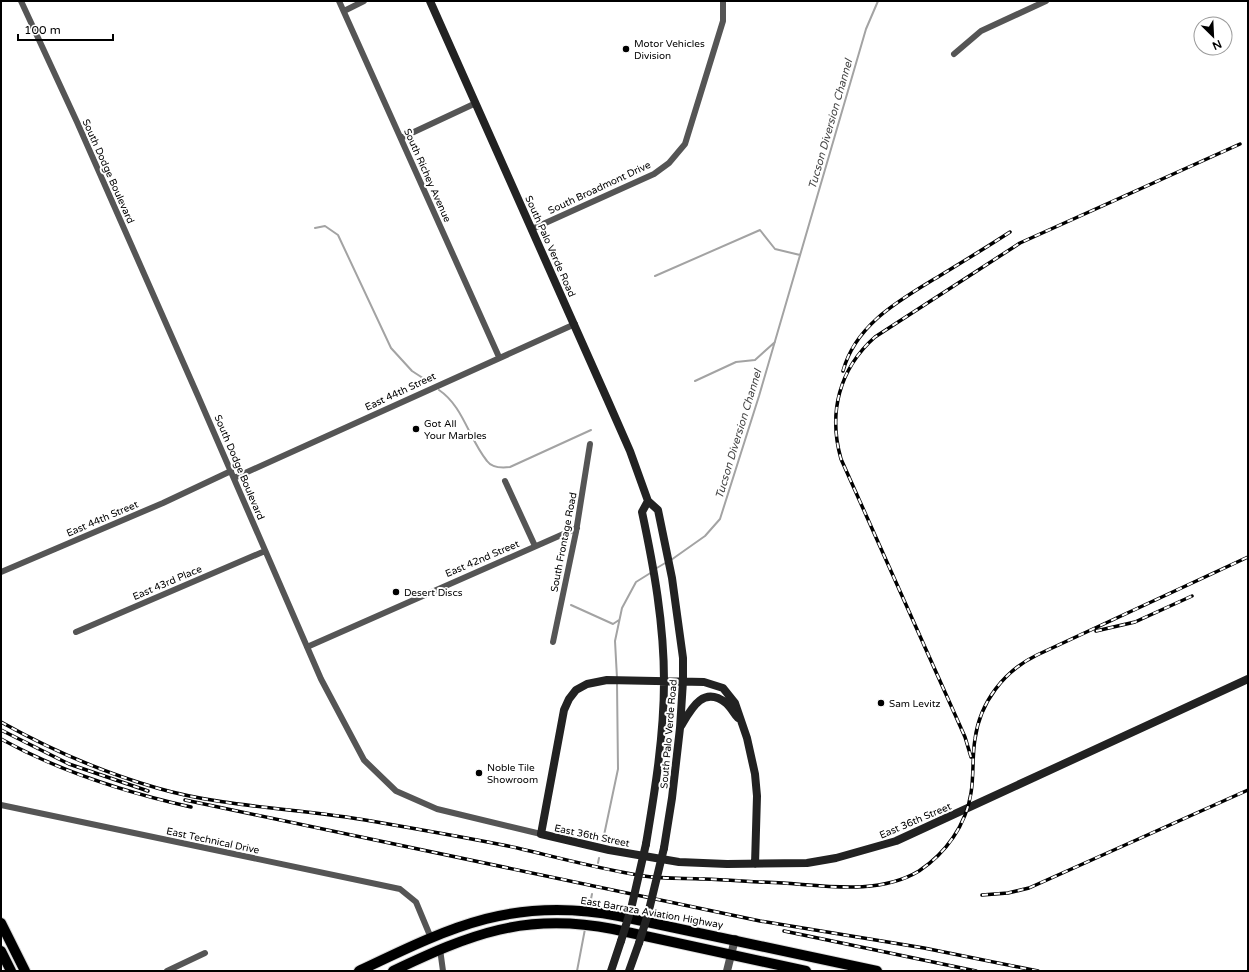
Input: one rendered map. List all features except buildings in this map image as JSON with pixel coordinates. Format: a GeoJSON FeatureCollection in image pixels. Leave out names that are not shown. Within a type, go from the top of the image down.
{"type":"FeatureCollection","features":[{"type":"Feature","properties":{"kind":"main road","name":"South Palo Verde Road"},"geometry":{"type":"LineString","coordinates":[[430,1],[575,324],[630,451],[648,501],[658,510],[666,543],[683,658],[680,728],[672,798],[664,848],[648,914],[629,971]]}},
{"type":"Feature","properties":{"kind":"main road","name":"South Palo Verde Road"},"geometry":{"type":"LineString","coordinates":[[611,971],[633,902],[646,844],[656,783],[663,711],[664,681],[658,594],[642,512],[648,501]]}},
{"type":"Feature","properties":{"kind":"main road","name":"East 36th Street"},"geometry":{"type":"LineString","coordinates":[[541,834],[609,850],[679,862],[755,864],[807,863],[836,858],[896,840],[1248,679]]}},
{"type":"Feature","properties":{"kind":"main road"},"geometry":{"type":"LineString","coordinates":[[541,834],[564,710],[569,699],[576,690],[587,684],[607,680],[704,682],[723,688],[735,704],[752,757],[756,785],[755,864]]}},
{"type":"Feature","properties":{"kind":"main road"},"geometry":{"type":"LineString","coordinates":[[680,728],[696,702],[705,697],[717,698],[727,704],[740,720]]}},
{"type":"Feature","properties":{"kind":"main road"},"geometry":{"type":"LineString","coordinates":[[440,949],[441,942],[451,935],[484,922],[515,914],[560,909]]}},
{"type":"Feature","properties":{"kind":"main road","name":"East Barraza Aviation Highway"},"geometry":{"type":"LineString","coordinates":[[359,971],[431,938],[464,925],[496,916],[529,910],[560,909],[603,913],[735,939],[877,971]]}},
{"type":"Feature","properties":{"kind":"main road"},"geometry":{"type":"LineString","coordinates":[[1,923],[25,971]]}},
{"type":"Feature","properties":{"kind":"main road"},"geometry":{"type":"LineString","coordinates":[[393,971],[440,949],[477,935],[510,927],[537,924],[572,923],[600,926],[806,971]]}},
{"type":"Feature","properties":{"kind":"main road"},"geometry":{"type":"LineString","coordinates":[[1,951],[11,971]]}},
{"type":"Feature","properties":{"kind":"main road"},"geometry":{"type":"LineString","coordinates":[[355,971],[382,960]]}},
{"type":"Feature","properties":{"kind":"street","name":"South Dodge Boulevard"},"geometry":{"type":"LineString","coordinates":[[21,1],[77,122],[307,647],[334,705],[364,760],[396,791],[437,809],[541,834]]}},
{"type":"Feature","properties":{"kind":"street","name":"South Richey Avenue"},"geometry":{"type":"LineString","coordinates":[[339,1],[499,357]]}},
{"type":"Feature","properties":{"kind":"street"},"geometry":{"type":"LineString","coordinates":[[344,11],[364,1]]}},
{"type":"Feature","properties":{"kind":"street","name":"South Broadmont Drive"},"geometry":{"type":"LineString","coordinates":[[532,229],[654,174],[669,163],[685,144],[723,21],[723,1]]}},
{"type":"Feature","properties":{"kind":"street"},"geometry":{"type":"LineString","coordinates":[[954,54],[981,31],[1046,1]]}},
{"type":"Feature","properties":{"kind":"street"},"geometry":{"type":"LineString","coordinates":[[400,138],[476,104]]}},
{"type":"Feature","properties":{"kind":"street","name":"East 44th Street"},"geometry":{"type":"LineString","coordinates":[[234,478],[499,357],[575,324]]}},
{"type":"Feature","properties":{"kind":"street","name":"South Frontage Road"},"geometry":{"type":"LineString","coordinates":[[553,642],[577,528],[590,444]]}},
{"type":"Feature","properties":{"kind":"street","name":"East 44th Street"},"geometry":{"type":"LineString","coordinates":[[1,572],[163,503],[231,471]]}},
{"type":"Feature","properties":{"kind":"street"},"geometry":{"type":"LineString","coordinates":[[505,481],[535,546]]}},
{"type":"Feature","properties":{"kind":"street","name":"East 42nd Street"},"geometry":{"type":"LineString","coordinates":[[307,647],[577,528]]}},
{"type":"Feature","properties":{"kind":"street","name":"East 43rd Place"},"geometry":{"type":"LineString","coordinates":[[76,632],[265,551]]}},
{"type":"Feature","properties":{"kind":"street","name":"East Technical Drive"},"geometry":{"type":"LineString","coordinates":[[1,805],[400,890],[416,902],[431,938]]}},
{"type":"Feature","properties":{"kind":"street"},"geometry":{"type":"LineString","coordinates":[[727,971],[735,939]]}},
{"type":"Feature","properties":{"kind":"street"},"geometry":{"type":"LineString","coordinates":[[440,949],[443,971]]}},
{"type":"Feature","properties":{"kind":"street"},"geometry":{"type":"LineString","coordinates":[[167,971],[205,953]]}},
{"type":"Feature","properties":{"kind":"waterway","name":"Tucson Diversion Channel"},"geometry":{"type":"LineString","coordinates":[[671,560],[705,536],[720,519],[759,396],[866,29],[878,1]]}},
{"type":"Feature","properties":{"kind":"waterway"},"geometry":{"type":"LineString","coordinates":[[315,228],[325,226],[338,235],[391,348],[412,371],[429,382]]}},
{"type":"Feature","properties":{"kind":"waterway"},"geometry":{"type":"LineString","coordinates":[[655,276],[760,230],[775,249],[800,255]]}},
{"type":"Feature","properties":{"kind":"waterway"},"geometry":{"type":"LineString","coordinates":[[695,381],[736,362],[755,360],[775,342]]}},
{"type":"Feature","properties":{"kind":"waterway"},"geometry":{"type":"LineString","coordinates":[[439,390],[454,405],[475,443],[489,463],[494,466],[510,467],[591,430]]}},
{"type":"Feature","properties":{"kind":"waterway","name":"Tucson Diversion Channel"},"geometry":{"type":"LineString","coordinates":[[655,569],[667,562]]}},
{"type":"Feature","properties":{"kind":"waterway","name":"Tucson Diversion Channel"},"geometry":{"type":"LineString","coordinates":[[617,678],[615,641],[622,608],[636,582],[652,572]]}},
{"type":"Feature","properties":{"kind":"waterway"},"geometry":{"type":"LineString","coordinates":[[571,605],[613,624],[619,620]]}},
{"type":"Feature","properties":{"kind":"waterway","name":"Tucson Diversion Channel"},"geometry":{"type":"LineString","coordinates":[[603,840],[618,769],[617,683]]}},
{"type":"Feature","properties":{"kind":"waterway"},"geometry":{"type":"LineString","coordinates":[[598,863],[599,858]]}},
{"type":"Feature","properties":{"kind":"waterway","name":"Tucson Diversion Channel"},"geometry":{"type":"LineString","coordinates":[[589,909],[592,894]]}},
{"type":"Feature","properties":{"kind":"waterway","name":"Tucson Diversion Channel"},"geometry":{"type":"LineString","coordinates":[[577,971],[585,929]]}},
{"type":"Feature","properties":{"kind":"railway"},"geometry":{"type":"LineString","coordinates":[[971,757],[965,737],[841,459],[837,442],[836,425],[840,393],[845,378],[853,363],[875,337],[1020,243],[1240,144]]}},
{"type":"Feature","properties":{"kind":"railway"},"geometry":{"type":"LineString","coordinates":[[843,371],[849,354],[858,339],[882,314],[911,293],[1010,232]]}},
{"type":"Feature","properties":{"kind":"railway"},"geometry":{"type":"LineString","coordinates":[[1,722],[77,760],[137,782],[183,795],[236,804],[344,817],[457,836],[644,876],[835,887],[870,886],[903,879],[919,871],[938,856],[953,837],[965,816],[971,793],[975,739],[982,713],[988,700],[996,689],[1014,670],[1037,655],[1248,557]]}},
{"type":"Feature","properties":{"kind":"railway"},"geometry":{"type":"LineString","coordinates":[[1096,631],[1135,622],[1192,596]]}},
{"type":"Feature","properties":{"kind":"railway"},"geometry":{"type":"LineString","coordinates":[[1,730],[69,764],[148,791]]}},
{"type":"Feature","properties":{"kind":"railway"},"geometry":{"type":"LineString","coordinates":[[1,739],[24,751],[93,780],[141,795],[191,807]]}},
{"type":"Feature","properties":{"kind":"railway"},"geometry":{"type":"LineString","coordinates":[[982,895],[1008,893],[1029,888],[1248,790]]}},
{"type":"Feature","properties":{"kind":"railway"},"geometry":{"type":"LineString","coordinates":[[185,800],[760,921],[924,948],[1038,971]]}},
{"type":"Feature","properties":{"kind":"railway"},"geometry":{"type":"LineString","coordinates":[[784,931],[976,971]]}},
{"type":"Feature","properties":{"kind":"place","name":"Motor Vehicles Division"},"geometry":{"type":"Point","coordinates":[626,49]}},
{"type":"Feature","properties":{"kind":"place","name":"Got All Your Marbles"},"geometry":{"type":"Point","coordinates":[416,429]}},
{"type":"Feature","properties":{"kind":"place","name":"Desert Discs"},"geometry":{"type":"Point","coordinates":[396,592]}},
{"type":"Feature","properties":{"kind":"place","name":"Sam Levitz"},"geometry":{"type":"Point","coordinates":[881,703]}},
{"type":"Feature","properties":{"kind":"place","name":"Noble Tile Showroom"},"geometry":{"type":"Point","coordinates":[479,773]}}]}
